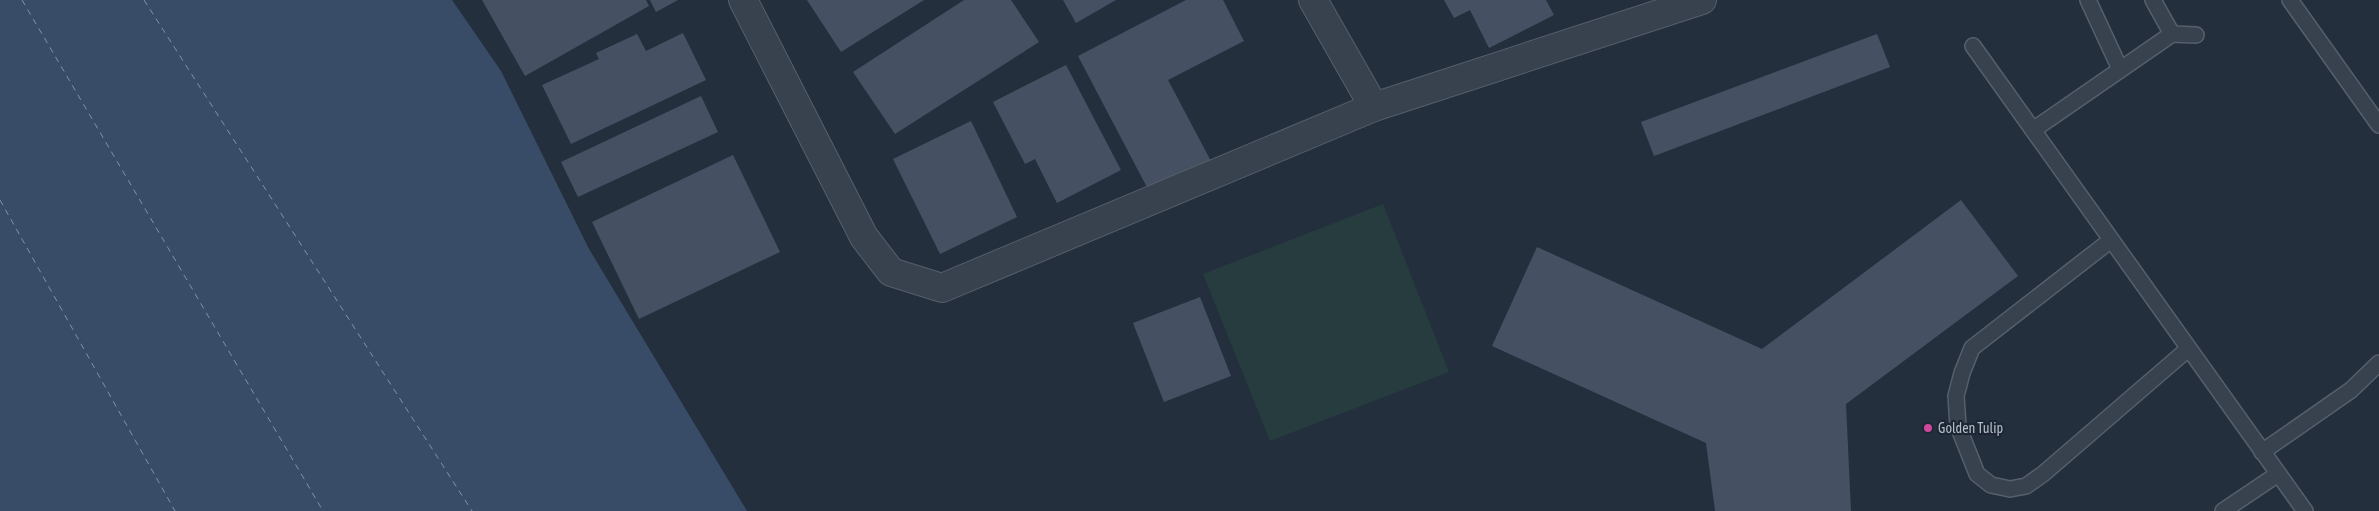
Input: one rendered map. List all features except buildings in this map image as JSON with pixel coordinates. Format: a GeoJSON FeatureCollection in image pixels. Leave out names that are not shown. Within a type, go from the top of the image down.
{"type":"FeatureCollection","features":[{"type":"Feature","properties":{"kind":"street"},"geometry":{"type":"LineString","coordinates":[[743,0],[864,237],[891,272],[942,288],[1374,106],[1702,0]]}},
{"type":"Feature","properties":{"kind":"street"},"geometry":{"type":"LineString","coordinates":[[1313,0],[1374,106]]}},
{"type":"Feature","properties":{"kind":"lane"},"geometry":{"type":"LineString","coordinates":[[2088,0],[2120,69]]}},
{"type":"Feature","properties":{"kind":"lane"},"geometry":{"type":"LineString","coordinates":[[2153,0],[2172,34]]}},
{"type":"Feature","properties":{"kind":"lane"},"geometry":{"type":"LineString","coordinates":[[2290,0],[2379,125]]}},
{"type":"Feature","properties":{"kind":"lane"},"geometry":{"type":"LineString","coordinates":[[2033,130],[2172,34],[2196,35]]}},
{"type":"Feature","properties":{"kind":"lane"},"geometry":{"type":"LineString","coordinates":[[1973,46],[2305,511]]}},
{"type":"Feature","properties":{"kind":"lane"},"geometry":{"type":"LineString","coordinates":[[2111,240],[1972,348],[1956,396],[1958,426],[1977,474],[1991,485],[2010,489],[2026,486],[2043,474],[2188,348]]}},
{"type":"Feature","properties":{"kind":"lane"},"geometry":{"type":"LineString","coordinates":[[2262,452],[2351,390],[2379,362]]}},
{"type":"Feature","properties":{"kind":"lane"},"geometry":{"type":"LineString","coordinates":[[2223,511],[2278,474]]}},
{"type":"Feature","properties":{"kind":"green space"},"geometry":{"type":"Polygon","coordinates":[[[1383,204],[1449,372],[1270,441],[1203,274],[1383,204]]]}},
{"type":"Feature","properties":{"kind":"water"},"geometry":{"type":"Polygon","coordinates":[[[0,0],[452,0],[501,71],[589,249],[747,511],[0,511],[0,0]]]}},
{"type":"Feature","properties":{"kind":"ferry route"},"geometry":{"type":"LineString","coordinates":[[22,0],[323,511]]}},
{"type":"Feature","properties":{"kind":"ferry route"},"geometry":{"type":"LineString","coordinates":[[144,0],[472,511]]}},
{"type":"Feature","properties":{"kind":"ferry route"},"geometry":{"type":"LineString","coordinates":[[0,200],[175,511]]}},
{"type":"Feature","properties":{"kind":"place","name":"Golden Tulip"},"geometry":{"type":"Point","coordinates":[1928,428]}}]}
